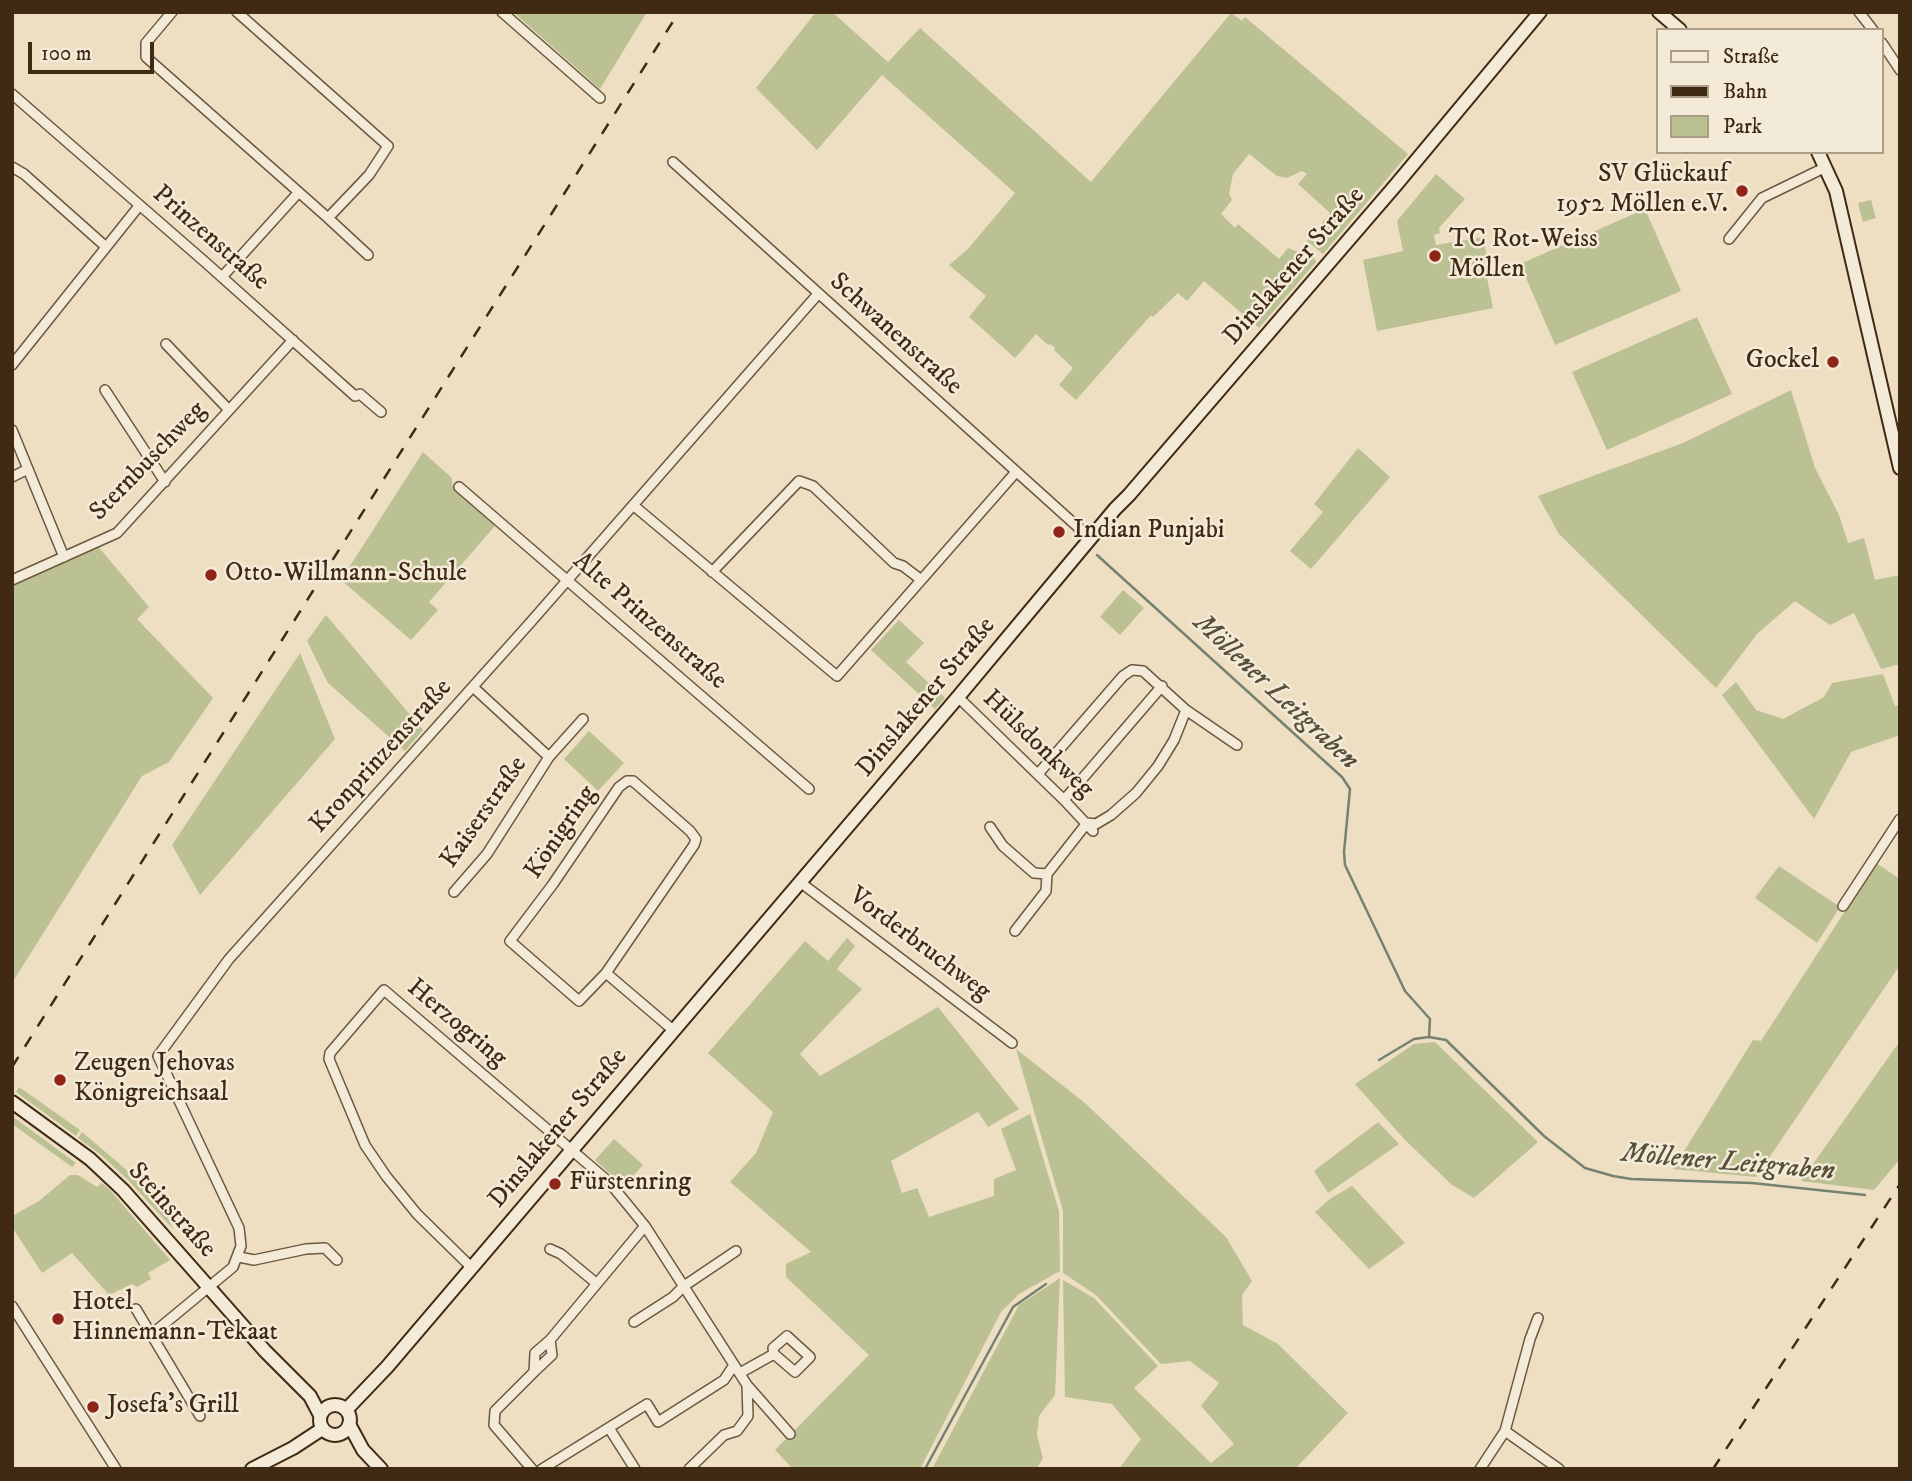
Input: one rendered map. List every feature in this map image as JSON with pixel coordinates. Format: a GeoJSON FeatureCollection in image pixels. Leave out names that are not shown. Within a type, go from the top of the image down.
{"type":"FeatureCollection","features":[{"type":"Feature","properties":{"kind":"main road","name":"Dinslakener Straße"},"geometry":{"type":"LineString","coordinates":[[346,1410],[387,1367],[958,697],[1090,538],[1395,186],[1540,12]]}},
{"type":"Feature","properties":{"kind":"main road"},"geometry":{"type":"LineString","coordinates":[[1659,12],[1678,28]]}},
{"type":"Feature","properties":{"kind":"main road"},"geometry":{"type":"LineString","coordinates":[[1819,154],[1836,191],[1900,468]]}},
{"type":"Feature","properties":{"kind":"main road","name":"Steinstraße"},"geometry":{"type":"LineString","coordinates":[[12,1102],[71,1144],[107,1175],[144,1212],[265,1351],[310,1396],[322,1403],[333,1405]]}},
{"type":"Feature","properties":{"kind":"main road","name":"Steinstraße"},"geometry":{"type":"LineString","coordinates":[[310,1396],[320,1415]]}},
{"type":"Feature","properties":{"kind":"main road"},"geometry":{"type":"LineString","coordinates":[[363,1450],[349,1424],[346,1410],[333,1405],[327,1407],[320,1415],[322,1429],[330,1435],[340,1435],[363,1450],[381,1469]]}},
{"type":"Feature","properties":{"kind":"main road"},"geometry":{"type":"LineString","coordinates":[[340,1435],[349,1424]]}},
{"type":"Feature","properties":{"kind":"main road"},"geometry":{"type":"LineString","coordinates":[[252,1469],[293,1448],[322,1429]]}},
{"type":"Feature","properties":{"kind":"street"},"geometry":{"type":"LineString","coordinates":[[172,12],[146,43],[146,57],[368,255]]}},
{"type":"Feature","properties":{"kind":"street"},"geometry":{"type":"LineString","coordinates":[[237,12],[388,146],[369,176],[328,218]]}},
{"type":"Feature","properties":{"kind":"street"},"geometry":{"type":"LineString","coordinates":[[502,12],[600,98]]}},
{"type":"Feature","properties":{"kind":"street"},"geometry":{"type":"LineString","coordinates":[[1859,12],[1871,28]]}},
{"type":"Feature","properties":{"kind":"street"},"geometry":{"type":"LineString","coordinates":[[1884,46],[1900,70]]}},
{"type":"Feature","properties":{"kind":"street","name":"Prinzenstraße"},"geometry":{"type":"LineString","coordinates":[[12,94],[355,396],[360,394],[381,412]]}},
{"type":"Feature","properties":{"kind":"street","name":"Schwanenstraße"},"geometry":{"type":"LineString","coordinates":[[673,162],[1090,538]]}},
{"type":"Feature","properties":{"kind":"street"},"geometry":{"type":"LineString","coordinates":[[12,167],[24,174],[105,246]]}},
{"type":"Feature","properties":{"kind":"street"},"geometry":{"type":"LineString","coordinates":[[1729,239],[1762,198],[1826,167]]}},
{"type":"Feature","properties":{"kind":"street"},"geometry":{"type":"LineString","coordinates":[[222,277],[298,193]]}},
{"type":"Feature","properties":{"kind":"street"},"geometry":{"type":"LineString","coordinates":[[13,361],[139,206]]}},
{"type":"Feature","properties":{"kind":"street","name":"Kronprinzenstraße"},"geometry":{"type":"LineString","coordinates":[[239,1257],[242,1246],[239,1228],[158,1056],[229,959],[473,687],[818,294]]}},
{"type":"Feature","properties":{"kind":"street","name":"Sternbuschweg"},"geometry":{"type":"LineString","coordinates":[[12,580],[117,533],[293,340]]}},
{"type":"Feature","properties":{"kind":"street"},"geometry":{"type":"LineString","coordinates":[[166,344],[229,410]]}},
{"type":"Feature","properties":{"kind":"street"},"geometry":{"type":"LineString","coordinates":[[105,390],[165,482]]}},
{"type":"Feature","properties":{"kind":"street"},"geometry":{"type":"LineString","coordinates":[[12,430],[64,557]]}},
{"type":"Feature","properties":{"kind":"street"},"geometry":{"type":"LineString","coordinates":[[12,477],[28,470]]}},
{"type":"Feature","properties":{"kind":"street"},"geometry":{"type":"LineString","coordinates":[[633,505],[837,676],[1016,472]]}},
{"type":"Feature","properties":{"kind":"street"},"geometry":{"type":"LineString","coordinates":[[712,572],[799,481],[813,486],[894,564],[903,566],[920,579]]}},
{"type":"Feature","properties":{"kind":"street","name":"Alte Prinzenstraße"},"geometry":{"type":"LineString","coordinates":[[459,487],[809,789]]}},
{"type":"Feature","properties":{"kind":"street"},"geometry":{"type":"LineString","coordinates":[[1038,774],[1123,676],[1132,670],[1143,671],[1186,710],[1237,745]]}},
{"type":"Feature","properties":{"kind":"street"},"geometry":{"type":"LineString","coordinates":[[1064,800],[1162,686]]}},
{"type":"Feature","properties":{"kind":"street","name":"Kaiserstraße"},"geometry":{"type":"LineString","coordinates":[[473,687],[549,757]]}},
{"type":"Feature","properties":{"kind":"street","name":"Hülsdonkweg"},"geometry":{"type":"LineString","coordinates":[[958,697],[1093,831]]}},
{"type":"Feature","properties":{"kind":"street"},"geometry":{"type":"LineString","coordinates":[[1087,823],[1096,824],[1104,820],[1136,793],[1158,766],[1174,740],[1186,710]]}},
{"type":"Feature","properties":{"kind":"street","name":"Kaiserstraße"},"geometry":{"type":"LineString","coordinates":[[454,892],[487,854],[549,757],[583,719]]}},
{"type":"Feature","properties":{"kind":"street","name":"Königring"},"geometry":{"type":"LineString","coordinates":[[627,781],[634,781],[696,839],[606,973],[579,1001],[510,941],[619,787],[627,781]]}},
{"type":"Feature","properties":{"kind":"street"},"geometry":{"type":"LineString","coordinates":[[1843,906],[1900,819]]}},
{"type":"Feature","properties":{"kind":"street","name":"Hülsdonkweg"},"geometry":{"type":"LineString","coordinates":[[1014,931],[1045,891],[1047,874],[1087,823]]}},
{"type":"Feature","properties":{"kind":"street"},"geometry":{"type":"LineString","coordinates":[[990,827],[1003,846],[1034,873],[1047,874]]}},
{"type":"Feature","properties":{"kind":"street","name":"Vorderbruchweg"},"geometry":{"type":"LineString","coordinates":[[800,882],[1012,1043]]}},
{"type":"Feature","properties":{"kind":"street"},"geometry":{"type":"LineString","coordinates":[[606,973],[673,1030]]}},
{"type":"Feature","properties":{"kind":"street","name":"Herzogring"},"geometry":{"type":"LineString","coordinates":[[471,1267],[416,1214],[365,1145],[329,1059],[330,1053],[384,990],[571,1150]]}},
{"type":"Feature","properties":{"kind":"street"},"geometry":{"type":"LineString","coordinates":[[571,1150],[608,1182],[645,1226],[747,1385],[790,1434]]}},
{"type":"Feature","properties":{"kind":"street"},"geometry":{"type":"LineString","coordinates":[[532,1469],[494,1424],[495,1411],[534,1372],[535,1353],[550,1340],[645,1226]]}},
{"type":"Feature","properties":{"kind":"street"},"geometry":{"type":"LineString","coordinates":[[152,1334],[233,1267],[239,1257],[254,1260],[306,1249],[325,1248],[337,1260]]}},
{"type":"Feature","properties":{"kind":"street"},"geometry":{"type":"LineString","coordinates":[[550,1249],[561,1254],[596,1283]]}},
{"type":"Feature","properties":{"kind":"street"},"geometry":{"type":"LineString","coordinates":[[634,1322],[736,1251]]}},
{"type":"Feature","properties":{"kind":"street"},"geometry":{"type":"LineString","coordinates":[[12,1306],[116,1469]]}},
{"type":"Feature","properties":{"kind":"street"},"geometry":{"type":"LineString","coordinates":[[136,1309],[200,1416]]}},
{"type":"Feature","properties":{"kind":"street"},"geometry":{"type":"LineString","coordinates":[[1480,1469],[1505,1431],[1538,1318]]}},
{"type":"Feature","properties":{"kind":"street"},"geometry":{"type":"LineString","coordinates":[[542,1469],[647,1404],[658,1423],[737,1369],[774,1354]]}},
{"type":"Feature","properties":{"kind":"street"},"geometry":{"type":"LineString","coordinates":[[689,1469],[724,1435],[737,1431],[748,1416],[747,1385]]}},
{"type":"Feature","properties":{"kind":"street"},"geometry":{"type":"LineString","coordinates":[[609,1428],[635,1469]]}},
{"type":"Feature","properties":{"kind":"street"},"geometry":{"type":"LineString","coordinates":[[1505,1431],[1559,1469]]}},
{"type":"Feature","properties":{"kind":"green space"},"geometry":{"type":"Polygon","coordinates":[[[513,12],[647,12],[600,89],[513,12]]]}},
{"type":"Feature","properties":{"kind":"green space"},"geometry":{"type":"Polygon","coordinates":[[[816,12],[832,12],[888,62],[920,28],[1091,182],[1231,13],[1242,21],[1245,17],[1408,154],[1323,254],[1307,241],[1330,213],[1298,184],[1307,174],[1302,171],[1287,178],[1277,176],[1249,154],[1233,174],[1229,194],[1232,200],[1221,214],[1235,228],[1238,224],[1279,259],[1288,248],[1314,258],[1316,262],[1259,328],[1204,281],[1187,301],[1178,293],[1153,317],[1151,315],[1076,400],[1059,385],[1073,368],[1050,344],[1036,334],[1015,358],[969,317],[986,296],[949,265],[968,249],[1015,193],[882,75],[817,150],[756,88],[816,12]]]}},
{"type":"Feature","properties":{"kind":"green space","name":"TC Rot-Weiss Möllen"},"geometry":{"type":"Polygon","coordinates":[[[1436,174],[1465,199],[1439,228],[1440,233],[1434,235],[1436,245],[1483,237],[1488,262],[1484,263],[1493,308],[1377,331],[1363,260],[1403,251],[1397,221],[1436,174]]]}},
{"type":"Feature","properties":{"kind":"green space"},"geometry":{"type":"Polygon","coordinates":[[[1871,200],[1876,218],[1863,222],[1858,203],[1871,200]]]}},
{"type":"Feature","properties":{"kind":"green space"},"geometry":{"type":"Polygon","coordinates":[[[1645,209],[1681,291],[1555,345],[1520,264],[1645,209]]]}},
{"type":"Feature","properties":{"kind":"green space"},"geometry":{"type":"Polygon","coordinates":[[[1697,317],[1732,394],[1607,450],[1572,372],[1697,317]]]}},
{"type":"Feature","properties":{"kind":"green space"},"geometry":{"type":"Polygon","coordinates":[[[1791,390],[1815,468],[1839,515],[1848,543],[1864,538],[1875,580],[1900,575],[1900,664],[1881,669],[1854,613],[1830,625],[1795,601],[1757,634],[1716,688],[1559,534],[1538,496],[1683,443],[1791,390]]]}},
{"type":"Feature","properties":{"kind":"green space"},"geometry":{"type":"Polygon","coordinates":[[[1358,448],[1390,477],[1311,569],[1290,551],[1323,512],[1314,504],[1358,448]]]}},
{"type":"Feature","properties":{"kind":"green space"},"geometry":{"type":"Polygon","coordinates":[[[423,452],[452,478],[452,485],[495,526],[429,602],[438,610],[411,640],[341,580],[423,452]]]}},
{"type":"Feature","properties":{"kind":"green space"},"geometry":{"type":"Polygon","coordinates":[[[96,544],[149,607],[137,619],[213,698],[169,762],[142,776],[12,983],[12,580],[96,544]]]}},
{"type":"Feature","properties":{"kind":"green space"},"geometry":{"type":"Polygon","coordinates":[[[1123,590],[1144,608],[1120,635],[1100,617],[1123,590]]]}},
{"type":"Feature","properties":{"kind":"green space"},"geometry":{"type":"Polygon","coordinates":[[[326,615],[423,730],[405,751],[328,683],[307,641],[326,615]]]}},
{"type":"Feature","properties":{"kind":"green space"},"geometry":{"type":"Polygon","coordinates":[[[899,620],[924,643],[906,662],[945,698],[935,709],[871,650],[899,620]]]}},
{"type":"Feature","properties":{"kind":"green space"},"geometry":{"type":"Polygon","coordinates":[[[300,653],[335,739],[200,895],[172,845],[300,653]]]}},
{"type":"Feature","properties":{"kind":"green space"},"geometry":{"type":"Polygon","coordinates":[[[1883,674],[1895,706],[1900,705],[1900,735],[1851,752],[1814,819],[1722,695],[1736,682],[1756,710],[1783,719],[1824,697],[1832,683],[1883,674]]]}},
{"type":"Feature","properties":{"kind":"green space"},"geometry":{"type":"Polygon","coordinates":[[[589,731],[624,763],[598,791],[564,759],[589,731]]]}},
{"type":"Feature","properties":{"kind":"green space"},"geometry":{"type":"Polygon","coordinates":[[[1876,863],[1900,879],[1900,965],[1756,1177],[1673,1169],[1753,1040],[1761,1041],[1876,863]]]}},
{"type":"Feature","properties":{"kind":"green space"},"geometry":{"type":"Polygon","coordinates":[[[1779,866],[1840,907],[1817,943],[1755,898],[1779,866]]]}},
{"type":"Feature","properties":{"kind":"green space"},"geometry":{"type":"Polygon","coordinates":[[[847,938],[855,946],[837,969],[862,989],[800,1054],[820,1076],[938,1007],[1019,1109],[988,1127],[978,1112],[891,1161],[902,1193],[917,1188],[929,1217],[994,1196],[994,1179],[1016,1170],[1001,1129],[1030,1114],[1059,1211],[1060,1271],[1019,1294],[1001,1312],[920,1469],[793,1469],[775,1450],[869,1355],[786,1277],[786,1264],[811,1252],[730,1182],[756,1153],[773,1112],[708,1053],[805,941],[828,961],[847,938]]]}},
{"type":"Feature","properties":{"kind":"green space"},"geometry":{"type":"Polygon","coordinates":[[[1900,1041],[1900,1159],[1874,1190],[1801,1181],[1900,1041]]]}},
{"type":"Feature","properties":{"kind":"green space"},"geometry":{"type":"Polygon","coordinates":[[[1435,1042],[1538,1142],[1474,1198],[1452,1185],[1405,1140],[1355,1084],[1414,1044],[1435,1042]]]}},
{"type":"Feature","properties":{"kind":"green space"},"geometry":{"type":"Polygon","coordinates":[[[1016,1049],[1085,1103],[1226,1237],[1252,1281],[1242,1295],[1243,1325],[1278,1344],[1348,1413],[1295,1469],[1119,1469],[1141,1439],[1112,1404],[1065,1397],[1063,1280],[1094,1298],[1158,1366],[1134,1388],[1211,1463],[1234,1444],[1201,1406],[1219,1383],[1190,1361],[1161,1364],[1096,1295],[1063,1273],[1063,1211],[1016,1049]]]}},
{"type":"Feature","properties":{"kind":"green space"},"geometry":{"type":"Polygon","coordinates":[[[19,1087],[80,1130],[76,1136],[16,1092],[19,1087]]]}},
{"type":"Feature","properties":{"kind":"green space"},"geometry":{"type":"Polygon","coordinates":[[[12,1116],[76,1163],[72,1167],[12,1124],[12,1116]]]}},
{"type":"Feature","properties":{"kind":"green space"},"geometry":{"type":"Polygon","coordinates":[[[1378,1122],[1399,1144],[1328,1193],[1314,1171],[1378,1122]]]}},
{"type":"Feature","properties":{"kind":"green space"},"geometry":{"type":"Polygon","coordinates":[[[82,1132],[129,1172],[162,1205],[173,1229],[128,1180],[78,1138],[82,1132]]]}},
{"type":"Feature","properties":{"kind":"green space"},"geometry":{"type":"Polygon","coordinates":[[[614,1139],[643,1165],[624,1186],[595,1160],[614,1139]]]}},
{"type":"Feature","properties":{"kind":"green space"},"geometry":{"type":"Polygon","coordinates":[[[70,1175],[78,1175],[97,1187],[102,1183],[170,1260],[148,1273],[151,1279],[137,1287],[132,1284],[109,1295],[72,1253],[42,1273],[12,1227],[12,1216],[39,1201],[70,1175]]]}},
{"type":"Feature","properties":{"kind":"green space"},"geometry":{"type":"Polygon","coordinates":[[[1352,1186],[1405,1243],[1369,1269],[1315,1212],[1331,1198],[1352,1186]]]}},
{"type":"Feature","properties":{"kind":"green space"},"geometry":{"type":"Polygon","coordinates":[[[1060,1278],[1055,1395],[1039,1416],[1037,1435],[1043,1458],[1036,1469],[932,1469],[1019,1305],[1060,1278]]]}},
{"type":"Feature","properties":{"kind":"waterway","name":"Möllener Leitgraben"},"geometry":{"type":"LineString","coordinates":[[1097,555],[1342,777],[1350,789],[1345,865],[1405,991],[1430,1019],[1429,1037]]}},
{"type":"Feature","properties":{"kind":"waterway","name":"Möllener Leitgraben"},"geometry":{"type":"LineString","coordinates":[[1379,1060],[1414,1039],[1429,1037],[1446,1040],[1544,1136],[1585,1168],[1613,1176],[1752,1183],[1865,1195]]}},
{"type":"Feature","properties":{"kind":"waterway"},"geometry":{"type":"LineString","coordinates":[[925,1469],[1013,1307],[1046,1284]]}},
{"type":"Feature","properties":{"kind":"railway"},"geometry":{"type":"LineString","coordinates":[[12,1067],[679,12]]}},
{"type":"Feature","properties":{"kind":"railway"},"geometry":{"type":"LineString","coordinates":[[1713,1469],[1900,1184]]}},
{"type":"Feature","properties":{"kind":"place","name":"SV Glückauf 1952 Möllen e.V."},"geometry":{"type":"Point","coordinates":[1742,191]}},
{"type":"Feature","properties":{"kind":"place","name":"TC Rot-Weiss Möllen"},"geometry":{"type":"Point","coordinates":[1435,256]}},
{"type":"Feature","properties":{"kind":"place","name":"Gockel"},"geometry":{"type":"Point","coordinates":[1833,362]}},
{"type":"Feature","properties":{"kind":"place","name":"Indian Punjabi"},"geometry":{"type":"Point","coordinates":[1059,532]}},
{"type":"Feature","properties":{"kind":"place","name":"Otto-Willmann-Schule"},"geometry":{"type":"Point","coordinates":[211,575]}},
{"type":"Feature","properties":{"kind":"place","name":"Zeugen Jehovas Königreichsaal"},"geometry":{"type":"Point","coordinates":[60,1080]}},
{"type":"Feature","properties":{"kind":"place","name":"Fürstenring"},"geometry":{"type":"Point","coordinates":[555,1184]}},
{"type":"Feature","properties":{"kind":"place","name":"Hotel Hinnemann-Tekaat"},"geometry":{"type":"Point","coordinates":[58,1319]}},
{"type":"Feature","properties":{"kind":"place","name":"Josefa's Grill"},"geometry":{"type":"Point","coordinates":[93,1407]}}]}
